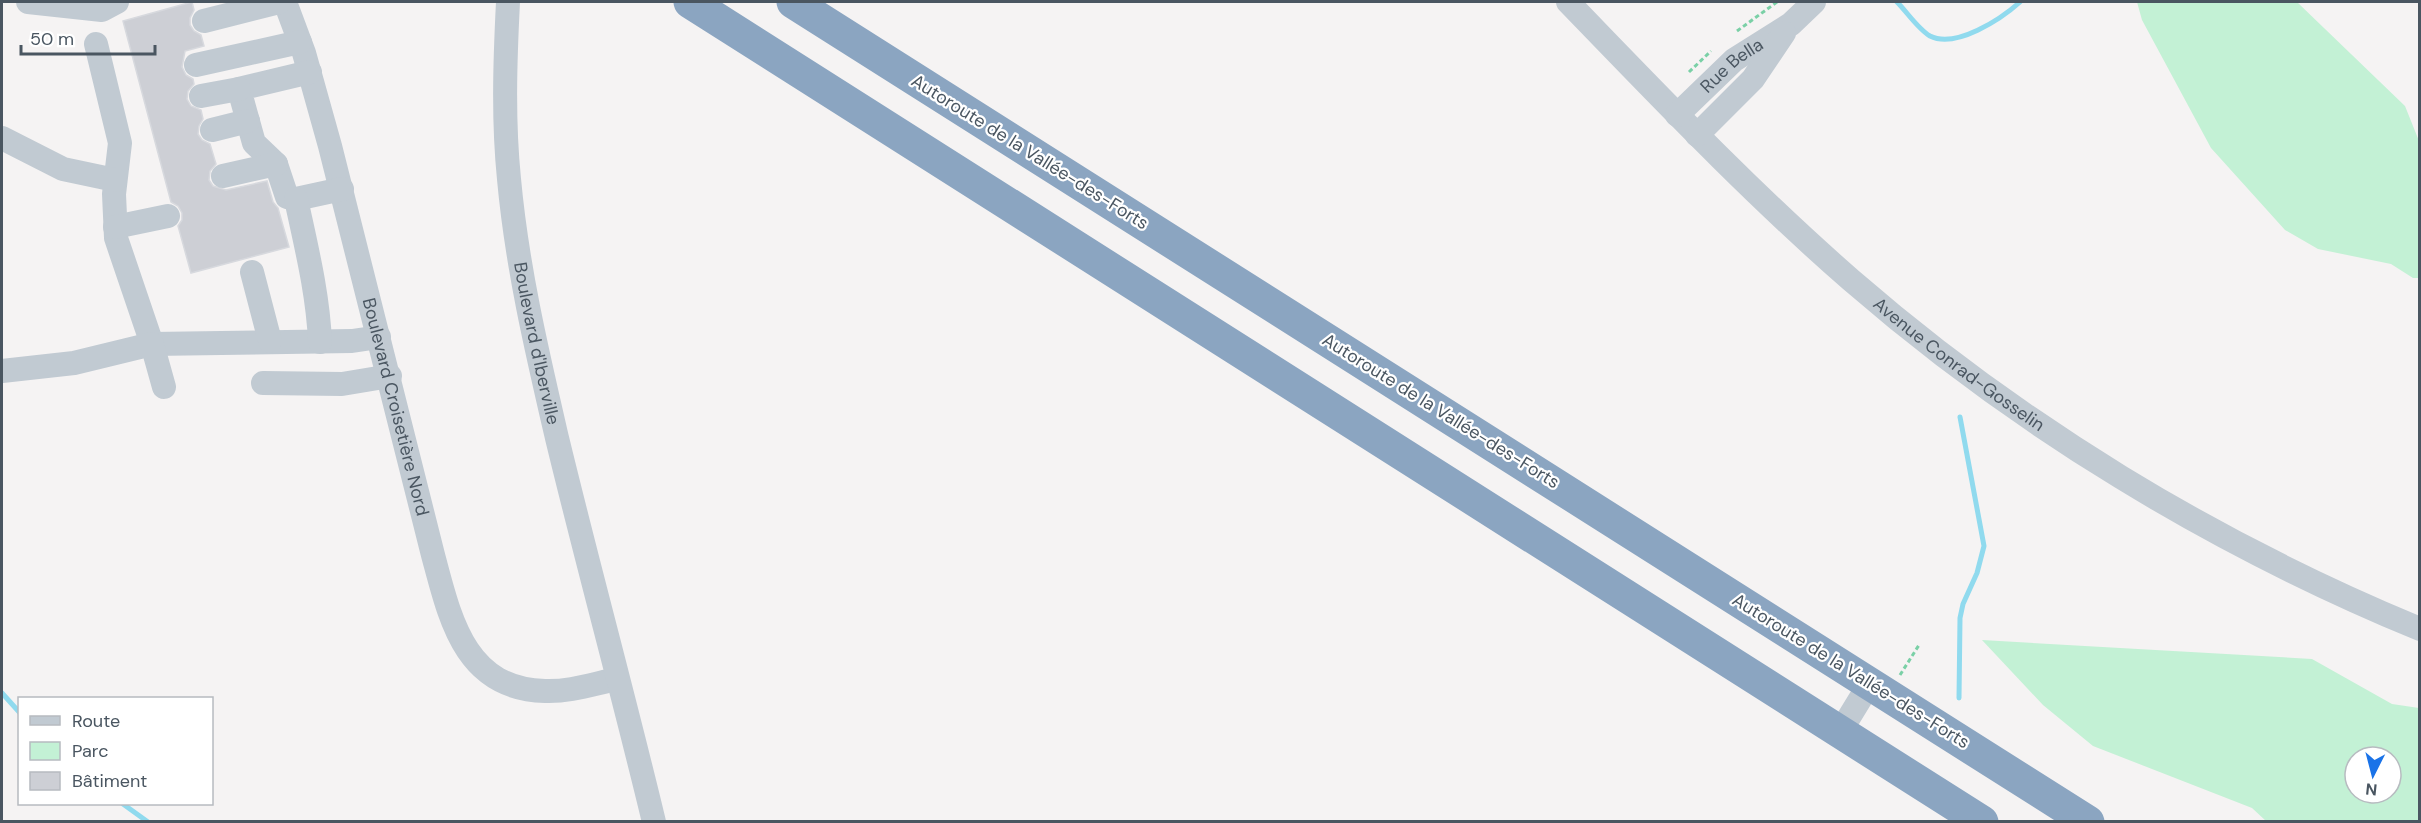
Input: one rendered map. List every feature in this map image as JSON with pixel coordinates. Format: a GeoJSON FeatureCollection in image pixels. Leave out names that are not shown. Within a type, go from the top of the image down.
{"type":"FeatureCollection","features":[{"type":"Feature","properties":{"kind":"highway"},"geometry":{"type":"LineString","coordinates":[[690,2],[1982,822]]}},
{"type":"Feature","properties":{"kind":"highway","name":"Autoroute de la Vallée-des-Forts"},"geometry":{"type":"LineString","coordinates":[[793,2],[2088,822]]}},
{"type":"Feature","properties":{"kind":"street"},"geometry":{"type":"LineString","coordinates":[[28,2],[102,10],[117,2]]}},
{"type":"Feature","properties":{"kind":"street"},"geometry":{"type":"LineString","coordinates":[[204,21],[279,2]]}},
{"type":"Feature","properties":{"kind":"street","name":"Boulevard Croisetière Nord"},"geometry":{"type":"LineString","coordinates":[[285,2],[310,72],[449,611],[460,639],[478,664],[500,680],[533,690],[565,690],[617,679]]}},
{"type":"Feature","properties":{"kind":"street","name":"Boulevard d'Iberville"},"geometry":{"type":"LineString","coordinates":[[508,2],[505,66],[506,149],[521,274],[532,334],[654,822]]}},
{"type":"Feature","properties":{"kind":"street","name":"Avenue Conrad-Gosselin"},"geometry":{"type":"LineString","coordinates":[[1568,2],[1677,115],[1790,225],[1868,294],[1963,369],[2060,437],[2162,501],[2306,579],[2420,629]]}},
{"type":"Feature","properties":{"kind":"street","name":"Rue Bella"},"geometry":{"type":"LineString","coordinates":[[1677,115],[1734,60],[1791,24],[1814,2]]}},
{"type":"Feature","properties":{"kind":"street","name":"Rue Bella"},"geometry":{"type":"LineString","coordinates":[[1697,135],[1754,79],[1791,24]]}},
{"type":"Feature","properties":{"kind":"street"},"geometry":{"type":"LineString","coordinates":[[196,65],[300,42]]}},
{"type":"Feature","properties":{"kind":"street"},"geometry":{"type":"LineString","coordinates":[[96,44],[120,143],[115,180],[116,238],[164,387]]}},
{"type":"Feature","properties":{"kind":"street"},"geometry":{"type":"LineString","coordinates":[[201,96],[310,72]]}},
{"type":"Feature","properties":{"kind":"street"},"geometry":{"type":"LineString","coordinates":[[239,88],[254,143],[276,164],[284,194],[287,197],[296,199],[342,189]]}},
{"type":"Feature","properties":{"kind":"street"},"geometry":{"type":"LineString","coordinates":[[212,130],[248,121]]}},
{"type":"Feature","properties":{"kind":"street"},"geometry":{"type":"LineString","coordinates":[[2,138],[63,169],[115,180]]}},
{"type":"Feature","properties":{"kind":"street"},"geometry":{"type":"LineString","coordinates":[[223,176],[276,164]]}},
{"type":"Feature","properties":{"kind":"street"},"geometry":{"type":"LineString","coordinates":[[296,199],[309,256],[320,342]]}},
{"type":"Feature","properties":{"kind":"street"},"geometry":{"type":"LineString","coordinates":[[115,227],[168,216]]}},
{"type":"Feature","properties":{"kind":"street"},"geometry":{"type":"LineString","coordinates":[[252,272],[270,341]]}},
{"type":"Feature","properties":{"kind":"street"},"geometry":{"type":"LineString","coordinates":[[2,370],[74,363],[152,344],[320,342],[379,337]]}},
{"type":"Feature","properties":{"kind":"street"},"geometry":{"type":"LineString","coordinates":[[263,383],[342,384],[390,376]]}},
{"type":"Feature","properties":{"kind":"street"},"geometry":{"type":"LineString","coordinates":[[1840,732],[1879,689]]}},
{"type":"Feature","properties":{"kind":"path"},"geometry":{"type":"LineString","coordinates":[[1768,9],[1777,2]]}},
{"type":"Feature","properties":{"kind":"path"},"geometry":{"type":"LineString","coordinates":[[1879,689],[1919,645]]}},
{"type":"Feature","properties":{"kind":"green space"},"geometry":{"type":"Polygon","coordinates":[[[2137,2],[2297,2],[2405,106],[2419,141],[2419,278],[2413,278],[2391,264],[2318,249],[2285,230],[2211,148],[2142,20],[2137,2]]]}},
{"type":"Feature","properties":{"kind":"green space"},"geometry":{"type":"Polygon","coordinates":[[[1982,640],[2312,659],[2392,704],[2419,708],[2419,821],[2266,821],[2252,808],[2093,746],[2043,705],[1982,640]]]}},
{"type":"Feature","properties":{"kind":"building"},"geometry":{"type":"Polygon","coordinates":[[[192,2],[194,10],[190,18],[190,25],[201,35],[204,46],[185,51],[182,67],[186,75],[193,79],[194,84],[188,91],[187,99],[191,106],[201,110],[203,119],[198,134],[202,140],[210,144],[216,164],[210,171],[209,180],[213,186],[226,190],[267,181],[273,202],[278,208],[289,247],[191,273],[178,226],[182,220],[182,213],[178,206],[171,202],[123,21],[192,2]]]}},
{"type":"Feature","properties":{"kind":"waterway"},"geometry":{"type":"LineString","coordinates":[[1897,2],[1926,33],[1941,39],[1952,39],[1978,30],[2020,2]]}},
{"type":"Feature","properties":{"kind":"waterway"},"geometry":{"type":"LineString","coordinates":[[1959,698],[1960,618],[1963,604],[1977,573],[1984,546],[1960,417]]}},
{"type":"Feature","properties":{"kind":"waterway"},"geometry":{"type":"LineString","coordinates":[[2,693],[18,711]]}},
{"type":"Feature","properties":{"kind":"waterway"},"geometry":{"type":"LineString","coordinates":[[124,805],[148,822]]}}]}
